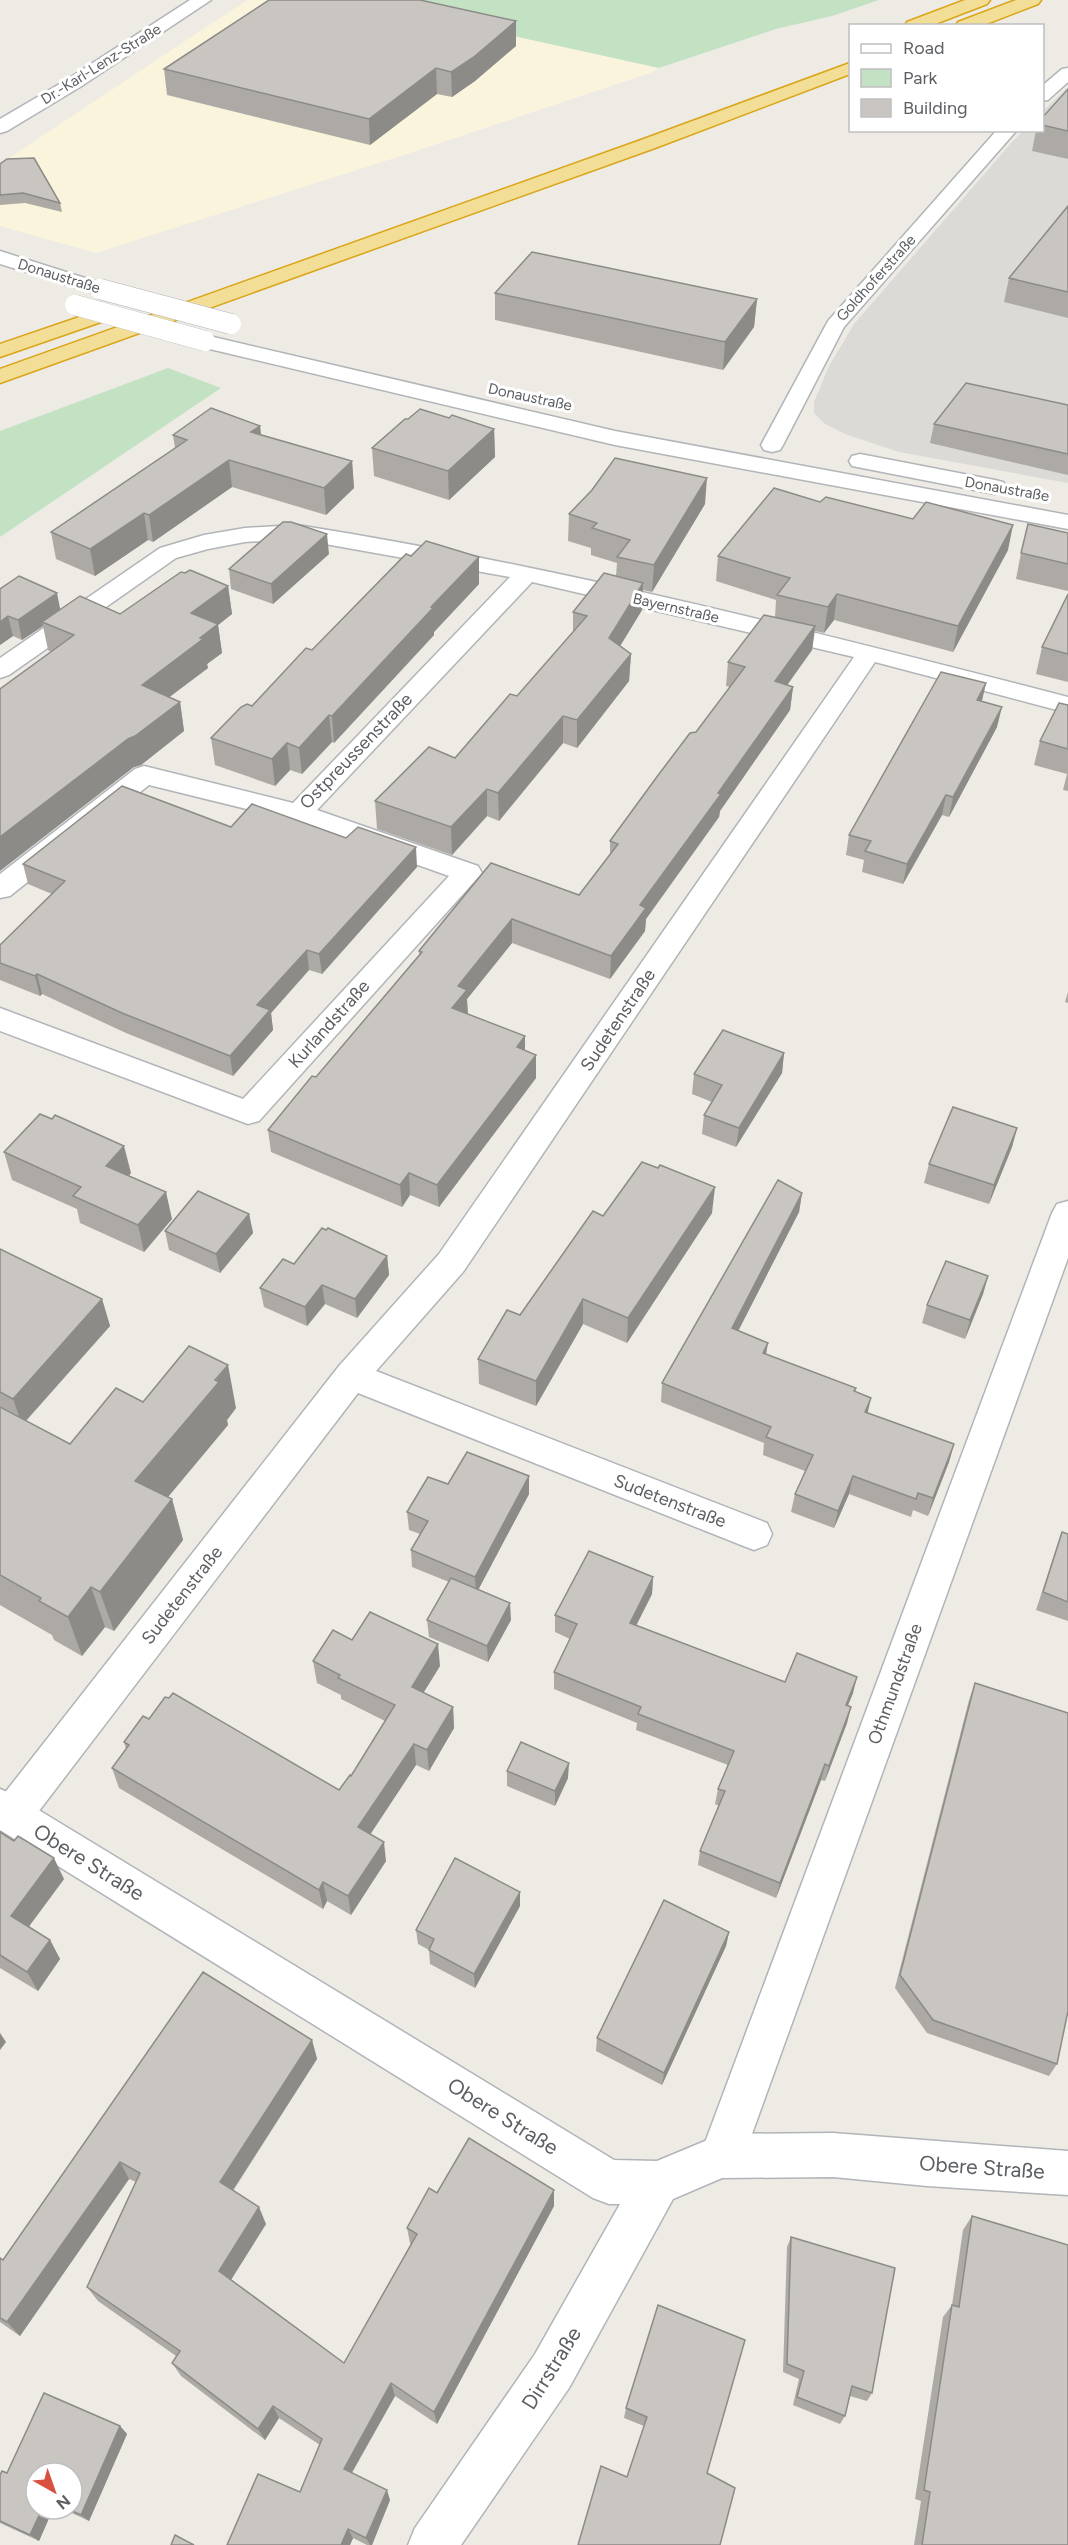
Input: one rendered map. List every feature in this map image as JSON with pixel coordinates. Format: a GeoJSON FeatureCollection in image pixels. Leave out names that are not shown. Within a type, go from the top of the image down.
{"type":"FeatureCollection","features":[{"type":"Feature","properties":{"kind":"highway"},"geometry":{"type":"LineString","coordinates":[[918,24],[981,0]]}},
{"type":"Feature","properties":{"kind":"highway"},"geometry":{"type":"LineString","coordinates":[[969,24],[1032,0]]}},
{"type":"Feature","properties":{"kind":"highway"},"geometry":{"type":"LineString","coordinates":[[829,57],[849,49]]}},
{"type":"Feature","properties":{"kind":"highway"},"geometry":{"type":"LineString","coordinates":[[0,376],[637,148],[849,68]]}},
{"type":"Feature","properties":{"kind":"highway"},"geometry":{"type":"LineString","coordinates":[[0,351],[179,288]]}},
{"type":"Feature","properties":{"kind":"street","name":"Dr.-Karl-Lenz-Straße"},"geometry":{"type":"LineString","coordinates":[[0,127],[202,0]]}},
{"type":"Feature","properties":{"kind":"street"},"geometry":{"type":"LineString","coordinates":[[1044,94],[1068,73]]}},
{"type":"Feature","properties":{"kind":"street","name":"Goldhoferstraße"},"geometry":{"type":"LineString","coordinates":[[772,445],[835,325],[1006,132]]}},
{"type":"Feature","properties":{"kind":"street","name":"Donaustraße"},"geometry":{"type":"LineString","coordinates":[[0,257],[100,289],[259,332],[447,379],[573,406]]}},
{"type":"Feature","properties":{"kind":"street","name":"Donaustraße"},"geometry":{"type":"LineString","coordinates":[[67,302],[205,341],[615,438],[1068,522]]}},
{"type":"Feature","properties":{"kind":"street"},"geometry":{"type":"LineString","coordinates":[[649,423],[691,430]]}},
{"type":"Feature","properties":{"kind":"street"},"geometry":{"type":"LineString","coordinates":[[749,441],[795,449]]}},
{"type":"Feature","properties":{"kind":"street","name":"Donaustraße"},"geometry":{"type":"LineString","coordinates":[[840,458],[1010,489]]}},
{"type":"Feature","properties":{"kind":"street","name":"Bayernstraße"},"geometry":{"type":"LineString","coordinates":[[0,670],[168,553],[204,542],[245,535],[297,532],[403,549],[527,573],[869,653],[1068,705]]}},
{"type":"Feature","properties":{"kind":"street","name":"Ostpreussenstraße"},"geometry":{"type":"LineString","coordinates":[[0,889],[144,775],[299,813],[527,573]]}},
{"type":"Feature","properties":{"kind":"street","name":"Sudetenstraße"},"geometry":{"type":"LineString","coordinates":[[6,1811],[351,1376],[451,1263],[869,653]]}},
{"type":"Feature","properties":{"kind":"street","name":"Kurlandstraße"},"geometry":{"type":"LineString","coordinates":[[0,1018],[249,1113],[468,873],[299,813]]}},
{"type":"Feature","properties":{"kind":"street","name":"Othmundstraße"},"geometry":{"type":"LineString","coordinates":[[722,2156],[1068,1213]]}},
{"type":"Feature","properties":{"kind":"street","name":"Sudetenstraße"},"geometry":{"type":"LineString","coordinates":[[351,1376],[754,1534]]}},
{"type":"Feature","properties":{"kind":"street","name":"Obere Straße"},"geometry":{"type":"LineString","coordinates":[[6,1811],[609,2182],[657,2183],[722,2156],[833,2155],[1068,2173]]}},
{"type":"Feature","properties":{"kind":"street","name":"Dirrstraße"},"geometry":{"type":"LineString","coordinates":[[432,2545],[552,2371],[657,2183]]}},
{"type":"Feature","properties":{"kind":"shaded area"},"geometry":{"type":"Polygon","coordinates":[[[247,0],[416,0],[401,11],[659,68],[650,73],[401,156],[96,253],[0,226],[0,164],[247,0]]]}},
{"type":"Feature","properties":{"kind":"shaded area"},"geometry":{"type":"Polygon","coordinates":[[[1068,87],[1068,483],[899,452],[845,434],[825,424],[814,413],[814,402],[829,366],[854,324],[1012,142],[1022,132],[1044,132],[1044,110],[1068,87]]]}},
{"type":"Feature","properties":{"kind":"green space"},"geometry":{"type":"Polygon","coordinates":[[[416,0],[879,0],[832,16],[776,29],[659,68],[401,11],[416,0]]]}},
{"type":"Feature","properties":{"kind":"green space"},"geometry":{"type":"Polygon","coordinates":[[[168,368],[221,388],[0,537],[0,431],[168,368]]]}},
{"type":"Feature","properties":{"kind":"building"},"geometry":{"type":"Polygon","coordinates":[[[269,0],[420,0],[516,21],[475,56],[451,72],[436,68],[369,119],[164,69],[269,0]]]}},
{"type":"Feature","properties":{"kind":"building"},"geometry":{"type":"Polygon","coordinates":[[[1068,89],[1068,131],[1044,125],[1044,116],[1068,89]]]}},
{"type":"Feature","properties":{"kind":"building"},"geometry":{"type":"Polygon","coordinates":[[[34,158],[60,203],[23,193],[0,195],[0,164],[7,159],[34,158]]]}},
{"type":"Feature","properties":{"kind":"building"},"geometry":{"type":"Polygon","coordinates":[[[1068,206],[1068,292],[1009,278],[1068,206]]]}},
{"type":"Feature","properties":{"kind":"building"},"geometry":{"type":"Polygon","coordinates":[[[532,252],[757,299],[725,342],[495,293],[532,252]]]}},
{"type":"Feature","properties":{"kind":"building"},"geometry":{"type":"Polygon","coordinates":[[[966,383],[1068,405],[1068,454],[934,424],[966,383]]]}},
{"type":"Feature","properties":{"kind":"building"},"geometry":{"type":"Polygon","coordinates":[[[211,408],[260,426],[251,432],[352,461],[324,488],[229,460],[149,515],[144,513],[90,549],[51,532],[187,440],[173,435],[211,408]]]}},
{"type":"Feature","properties":{"kind":"building"},"geometry":{"type":"Polygon","coordinates":[[[420,409],[449,418],[452,415],[494,429],[448,471],[372,448],[420,409]]]}},
{"type":"Feature","properties":{"kind":"building"},"geometry":{"type":"Polygon","coordinates":[[[615,458],[707,478],[654,565],[617,557],[630,540],[592,528],[597,523],[569,514],[592,490],[615,458]]]}},
{"type":"Feature","properties":{"kind":"building"},"geometry":{"type":"Polygon","coordinates":[[[774,488],[820,502],[826,497],[913,519],[926,502],[1013,525],[958,626],[837,594],[828,607],[777,595],[790,578],[718,556],[774,488]]]}},
{"type":"Feature","properties":{"kind":"building"},"geometry":{"type":"Polygon","coordinates":[[[283,522],[291,522],[327,534],[271,584],[229,569],[283,522]]]}},
{"type":"Feature","properties":{"kind":"building"},"geometry":{"type":"Polygon","coordinates":[[[1028,524],[1068,533],[1068,564],[1021,553],[1028,524]]]}},
{"type":"Feature","properties":{"kind":"building"},"geometry":{"type":"Polygon","coordinates":[[[426,541],[479,557],[332,716],[329,715],[299,748],[287,743],[272,759],[211,738],[241,707],[247,704],[252,706],[306,648],[312,650],[406,554],[411,556],[426,541]]]}},
{"type":"Feature","properties":{"kind":"building"},"geometry":{"type":"Polygon","coordinates":[[[190,570],[228,586],[191,613],[218,624],[200,638],[203,639],[142,685],[180,702],[0,837],[0,689],[74,635],[42,622],[80,596],[120,614],[181,572],[185,573],[190,570]]]}},
{"type":"Feature","properties":{"kind":"building"},"geometry":{"type":"Polygon","coordinates":[[[604,573],[643,583],[609,638],[631,654],[577,720],[563,716],[498,793],[487,789],[451,827],[375,801],[429,747],[455,758],[510,694],[517,696],[587,616],[573,612],[604,573]]]}},
{"type":"Feature","properties":{"kind":"building"},"geometry":{"type":"Polygon","coordinates":[[[19,576],[57,593],[18,620],[8,616],[0,622],[0,589],[19,576]]]}},
{"type":"Feature","properties":{"kind":"building"},"geometry":{"type":"Polygon","coordinates":[[[1068,594],[1068,654],[1042,647],[1068,594]]]}},
{"type":"Feature","properties":{"kind":"building"},"geometry":{"type":"Polygon","coordinates":[[[764,615],[815,626],[775,681],[793,687],[718,793],[721,794],[640,905],[646,908],[611,956],[512,919],[458,986],[467,990],[452,1008],[525,1036],[517,1047],[536,1055],[437,1185],[409,1173],[400,1185],[268,1130],[312,1076],[316,1077],[422,952],[419,951],[491,863],[579,895],[618,844],[610,841],[690,733],[696,732],[745,667],[728,662],[764,615]]]}},
{"type":"Feature","properties":{"kind":"building"},"geometry":{"type":"Polygon","coordinates":[[[941,672],[986,683],[977,700],[1002,707],[953,797],[946,795],[907,864],[865,851],[871,841],[849,835],[941,672]]]}},
{"type":"Feature","properties":{"kind":"building"},"geometry":{"type":"Polygon","coordinates":[[[1059,703],[1068,705],[1068,749],[1040,741],[1059,703]]]}},
{"type":"Feature","properties":{"kind":"building"},"geometry":{"type":"Polygon","coordinates":[[[122,786],[231,827],[252,804],[346,838],[358,827],[416,847],[319,954],[307,950],[257,1005],[270,1010],[230,1056],[122,1013],[37,974],[35,976],[0,963],[0,945],[65,881],[23,864],[122,786]]]}},
{"type":"Feature","properties":{"kind":"building"},"geometry":{"type":"Polygon","coordinates":[[[723,1030],[784,1053],[739,1128],[704,1115],[722,1085],[694,1074],[723,1030]]]}},
{"type":"Feature","properties":{"kind":"building"},"geometry":{"type":"Polygon","coordinates":[[[953,1107],[1017,1128],[994,1185],[929,1164],[953,1107]]]}},
{"type":"Feature","properties":{"kind":"building"},"geometry":{"type":"Polygon","coordinates":[[[40,1114],[52,1119],[55,1115],[124,1146],[106,1166],[166,1192],[138,1225],[73,1196],[81,1187],[4,1152],[40,1114]]]}},
{"type":"Feature","properties":{"kind":"building"},"geometry":{"type":"Polygon","coordinates":[[[642,1162],[658,1168],[660,1165],[715,1187],[628,1318],[583,1299],[536,1381],[478,1359],[507,1310],[520,1315],[593,1211],[603,1216],[642,1162]]]}},
{"type":"Feature","properties":{"kind":"building"},"geometry":{"type":"Polygon","coordinates":[[[778,1180],[802,1193],[732,1328],[768,1343],[763,1353],[856,1388],[854,1391],[871,1398],[865,1412],[954,1444],[933,1498],[918,1493],[916,1499],[853,1476],[838,1511],[795,1494],[813,1455],[766,1437],[771,1427],[662,1383],[778,1180]]]}},
{"type":"Feature","properties":{"kind":"building"},"geometry":{"type":"Polygon","coordinates":[[[198,1191],[249,1214],[216,1254],[165,1231],[198,1191]]]}},
{"type":"Feature","properties":{"kind":"building"},"geometry":{"type":"Polygon","coordinates":[[[322,1228],[326,1230],[328,1228],[387,1256],[355,1299],[322,1285],[305,1307],[260,1288],[283,1259],[294,1264],[322,1228]]]}},
{"type":"Feature","properties":{"kind":"building"},"geometry":{"type":"Polygon","coordinates":[[[0,1249],[102,1299],[13,1399],[0,1392],[0,1249]]]}},
{"type":"Feature","properties":{"kind":"building"},"geometry":{"type":"Polygon","coordinates":[[[946,1261],[988,1276],[970,1320],[927,1305],[946,1261]]]}},
{"type":"Feature","properties":{"kind":"building"},"geometry":{"type":"Polygon","coordinates":[[[189,1346],[228,1365],[215,1380],[219,1382],[135,1481],[172,1499],[100,1592],[91,1587],[68,1617],[39,1601],[41,1598],[0,1575],[0,1407],[70,1444],[116,1388],[143,1402],[189,1346]]]}},
{"type":"Feature","properties":{"kind":"building"},"geometry":{"type":"Polygon","coordinates":[[[467,1452],[529,1476],[475,1577],[411,1550],[428,1521],[407,1512],[428,1477],[448,1484],[467,1452]]]}},
{"type":"Feature","properties":{"kind":"building"},"geometry":{"type":"Polygon","coordinates":[[[1062,1532],[1068,1534],[1068,1602],[1043,1592],[1062,1532]]]}},
{"type":"Feature","properties":{"kind":"building"},"geometry":{"type":"Polygon","coordinates":[[[589,1551],[653,1577],[630,1623],[785,1682],[797,1653],[857,1677],[846,1705],[851,1707],[829,1766],[825,1764],[780,1883],[700,1851],[725,1791],[718,1789],[734,1751],[638,1714],[641,1707],[554,1672],[577,1624],[555,1615],[589,1551]]]}},
{"type":"Feature","properties":{"kind":"building"},"geometry":{"type":"Polygon","coordinates":[[[451,1578],[510,1603],[487,1646],[427,1620],[451,1578]]]}},
{"type":"Feature","properties":{"kind":"building"},"geometry":{"type":"Polygon","coordinates":[[[370,1612],[438,1644],[412,1687],[453,1707],[427,1750],[414,1744],[358,1827],[384,1842],[348,1896],[323,1882],[319,1890],[112,1768],[129,1745],[124,1742],[143,1716],[149,1719],[165,1697],[169,1698],[173,1693],[339,1790],[351,1776],[395,1705],[338,1678],[340,1675],[313,1661],[333,1630],[352,1640],[370,1612]]]}},
{"type":"Feature","properties":{"kind":"building"},"geometry":{"type":"Polygon","coordinates":[[[975,1683],[1068,1713],[1068,2011],[1057,2064],[933,2020],[900,1975],[975,1683]]]}},
{"type":"Feature","properties":{"kind":"building"},"geometry":{"type":"Polygon","coordinates":[[[521,1742],[569,1763],[555,1791],[507,1771],[521,1742]]]}},
{"type":"Feature","properties":{"kind":"building"},"geometry":{"type":"Polygon","coordinates":[[[0,1832],[14,1841],[18,1836],[54,1858],[11,1916],[50,1940],[27,1972],[0,1955],[0,1832]]]}},
{"type":"Feature","properties":{"kind":"building"},"geometry":{"type":"Polygon","coordinates":[[[455,1858],[520,1892],[474,1974],[429,1950],[434,1939],[416,1930],[455,1858]]]}},
{"type":"Feature","properties":{"kind":"building"},"geometry":{"type":"Polygon","coordinates":[[[664,1900],[729,1932],[664,2073],[597,2038],[664,1900]]]}},
{"type":"Feature","properties":{"kind":"building"},"geometry":{"type":"Polygon","coordinates":[[[203,1972],[312,2040],[220,2182],[259,2207],[219,2271],[344,2363],[417,2234],[407,2228],[429,2188],[437,2193],[469,2138],[554,2190],[434,2412],[391,2383],[344,2469],[387,2490],[366,2538],[348,2529],[341,2545],[227,2545],[258,2474],[300,2492],[322,2439],[273,2406],[258,2429],[172,2363],[180,2351],[87,2287],[140,2173],[120,2162],[7,2322],[0,2318],[0,2258],[3,2260],[203,1972]]]}},
{"type":"Feature","properties":{"kind":"building"},"geometry":{"type":"Polygon","coordinates":[[[972,2216],[1068,2245],[1068,2545],[922,2545],[930,2492],[924,2490],[952,2305],[959,2307],[972,2216]]]}},
{"type":"Feature","properties":{"kind":"building"},"geometry":{"type":"Polygon","coordinates":[[[791,2237],[895,2268],[872,2393],[852,2386],[845,2416],[797,2397],[804,2371],[787,2364],[791,2237]]]}},
{"type":"Feature","properties":{"kind":"building"},"geometry":{"type":"Polygon","coordinates":[[[658,2305],[745,2340],[707,2473],[735,2488],[720,2545],[578,2545],[601,2466],[627,2477],[647,2417],[626,2408],[658,2305]]]}},
{"type":"Feature","properties":{"kind":"building"},"geometry":{"type":"Polygon","coordinates":[[[44,2393],[120,2426],[84,2508],[84,2461],[24,2461],[24,2521],[36,2521],[30,2535],[0,2521],[0,2475],[2,2471],[7,2473],[44,2393]]]}},
{"type":"Feature","properties":{"kind":"building"},"geometry":{"type":"Polygon","coordinates":[[[175,2535],[194,2545],[171,2545],[175,2535]]]}}]}
